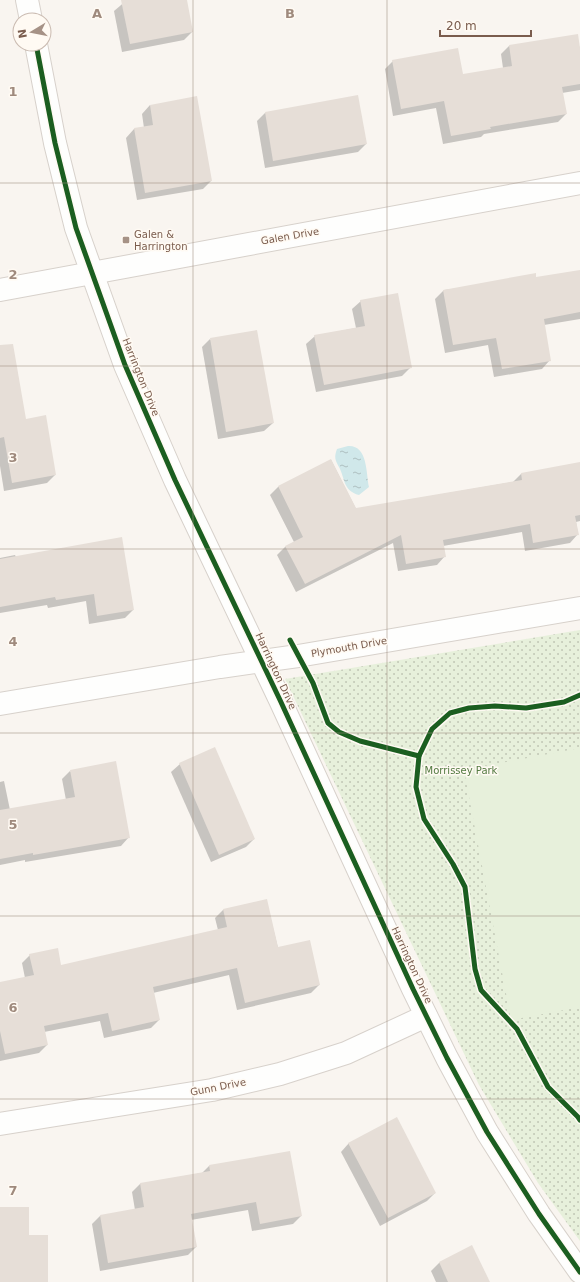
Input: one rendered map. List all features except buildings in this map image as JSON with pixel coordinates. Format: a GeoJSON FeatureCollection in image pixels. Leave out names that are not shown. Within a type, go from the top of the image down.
{"type":"FeatureCollection","features":[{"type":"Feature","properties":{"kind":"street"},"geometry":{"type":"LineString","coordinates":[[27,0],[29,12]]}},
{"type":"Feature","properties":{"kind":"street","name":"Harrington Drive"},"geometry":{"type":"LineString","coordinates":[[38,52],[55,143],[76,228],[125,365],[174,480],[261,661],[426,1016],[487,1132],[539,1214],[580,1272]]}},
{"type":"Feature","properties":{"kind":"street","name":"Galen Drive"},"geometry":{"type":"LineString","coordinates":[[0,290],[580,183]]}},
{"type":"Feature","properties":{"kind":"street","name":"Plymouth Drive"},"geometry":{"type":"LineString","coordinates":[[0,704],[580,608]]}},
{"type":"Feature","properties":{"kind":"street","name":"Gunn Drive"},"geometry":{"type":"LineString","coordinates":[[0,1124],[212,1090],[280,1074],[346,1053],[426,1016]]}},
{"type":"Feature","properties":{"kind":"green space","name":"Morrissey Park"},"geometry":{"type":"Polygon","coordinates":[[[580,630],[580,1241],[538,1183],[479,1085],[285,679],[580,630]]]}},
{"type":"Feature","properties":{"kind":"green space"},"geometry":{"type":"Polygon","coordinates":[[[580,748],[580,1007],[511,1020],[464,770],[580,748]]]}},
{"type":"Feature","properties":{"kind":"water"},"geometry":{"type":"Polygon","coordinates":[[[348,446],[355,447],[359,450],[365,461],[369,487],[359,495],[350,490],[345,484],[335,458],[337,449],[348,446]]]}},
{"type":"Feature","properties":{"kind":"cycle path"},"geometry":{"type":"LineString","coordinates":[[38,52],[55,143],[76,228],[125,365],[175,480],[280,700],[413,989],[447,1058],[487,1132],[539,1214],[580,1272]]}},
{"type":"Feature","properties":{"kind":"cycle path"},"geometry":{"type":"LineString","coordinates":[[290,640],[313,683],[328,723],[339,732],[360,741],[419,756]]}},
{"type":"Feature","properties":{"kind":"cycle path"},"geometry":{"type":"LineString","coordinates":[[580,695],[564,702],[526,708],[495,706],[469,708],[450,713],[432,729],[419,756],[416,787],[424,819],[453,864],[465,887],[475,969],[481,990],[517,1029],[548,1087],[580,1120]]}},
{"type":"Feature","properties":{"kind":"place","name":"Galen & Harrington"},"geometry":{"type":"Point","coordinates":[126,240]}}]}
